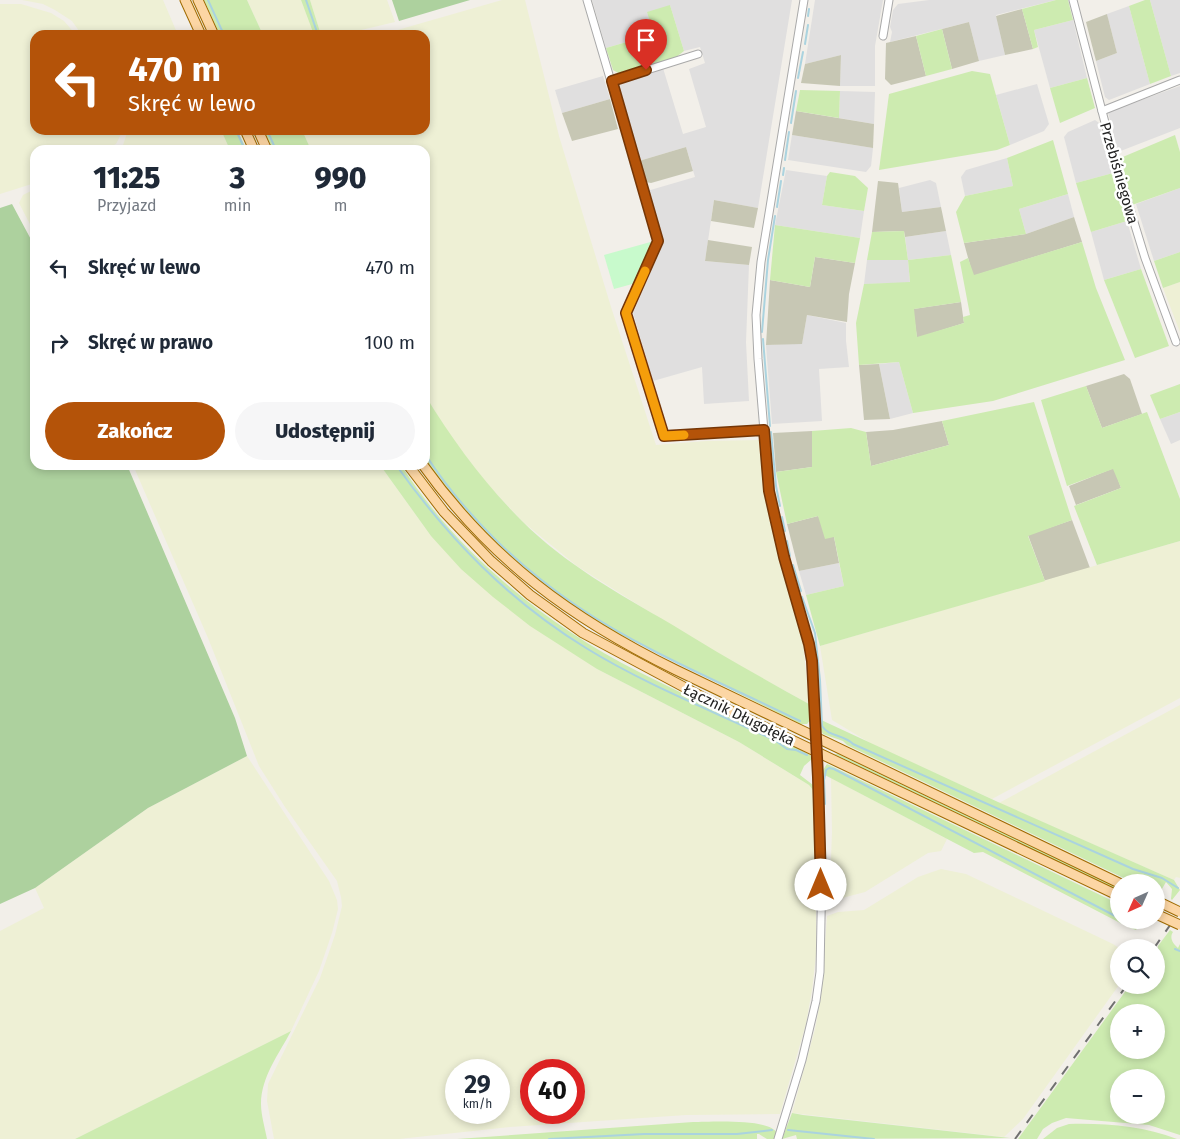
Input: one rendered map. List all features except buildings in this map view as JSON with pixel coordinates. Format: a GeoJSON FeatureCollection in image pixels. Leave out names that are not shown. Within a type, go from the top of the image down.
{"type":"FeatureCollection","features":[{"type":"Feature","properties":{"kind":"main road"},"geometry":{"type":"LineString","coordinates":[[185,0],[199,30]]}},
{"type":"Feature","properties":{"kind":"main road"},"geometry":{"type":"LineString","coordinates":[[198,0],[212,30]]}},
{"type":"Feature","properties":{"kind":"main road","name":"Łącznik Długołęka"},"geometry":{"type":"LineString","coordinates":[[412,470],[440,506],[478,549],[515,583],[567,623],[602,645],[678,685],[1110,892]]}},
{"type":"Feature","properties":{"kind":"main road","name":"Łącznik Długołęka"},"geometry":{"type":"LineString","coordinates":[[427,470],[456,508],[491,545],[523,574],[570,610],[609,635],[646,655],[1110,879]]}},
{"type":"Feature","properties":{"kind":"main road"},"geometry":{"type":"LineString","coordinates":[[1165,905],[1180,912]]}},
{"type":"Feature","properties":{"kind":"main road"},"geometry":{"type":"LineString","coordinates":[[1165,918],[1180,925]]}},
{"type":"Feature","properties":{"kind":"street"},"geometry":{"type":"LineString","coordinates":[[588,0],[658,241],[626,313],[664,436],[764,430]]}},
{"type":"Feature","properties":{"kind":"street"},"geometry":{"type":"LineString","coordinates":[[778,1139],[802,1060],[816,1001],[820,972],[822,866],[813,679],[809,644],[784,557],[769,491],[756,315],[761,262],[804,0]]}},
{"type":"Feature","properties":{"kind":"street"},"geometry":{"type":"LineString","coordinates":[[883,36],[889,0]]}},
{"type":"Feature","properties":{"kind":"street","name":"Przebiśniegowa"},"geometry":{"type":"LineString","coordinates":[[1073,0],[1114,157],[1145,258],[1176,342]]}},
{"type":"Feature","properties":{"kind":"street"},"geometry":{"type":"LineString","coordinates":[[612,81],[698,54]]}},
{"type":"Feature","properties":{"kind":"street"},"geometry":{"type":"LineString","coordinates":[[1102,111],[1180,80]]}},
{"type":"Feature","properties":{"kind":"shaded area"},"geometry":{"type":"Polygon","coordinates":[[[22,0],[163,0],[176,30],[78,30],[72,21],[43,4],[22,0]]]}},
{"type":"Feature","properties":{"kind":"shaded area"},"geometry":{"type":"Polygon","coordinates":[[[247,0],[301,0],[312,30],[261,30],[247,0]]]}},
{"type":"Feature","properties":{"kind":"shaded area"},"geometry":{"type":"Polygon","coordinates":[[[310,0],[387,0],[395,22],[361,30],[319,30],[310,0]]]}},
{"type":"Feature","properties":{"kind":"shaded area"},"geometry":{"type":"Polygon","coordinates":[[[502,0],[525,0],[559,136],[612,310],[656,445],[706,441],[760,440],[765,489],[778,552],[803,642],[809,704],[697,642],[577,566],[523,522],[489,486],[450,436],[430,403],[430,145],[309,145],[304,135],[430,135],[430,30],[397,30],[502,0]]]}},
{"type":"Feature","properties":{"kind":"shaded area"},"geometry":{"type":"Polygon","coordinates":[[[592,0],[792,0],[758,208],[714,200],[705,261],[749,265],[746,342],[749,401],[704,404],[702,367],[653,381],[633,313],[663,244],[647,191],[695,177],[686,147],[639,161],[619,87],[624,79],[663,68],[683,134],[706,127],[689,69],[705,63],[700,47],[684,51],[670,5],[654,34],[606,48],[592,0]]]}},
{"type":"Feature","properties":{"kind":"shaded area"},"geometry":{"type":"Polygon","coordinates":[[[815,0],[883,0],[875,46],[875,86],[840,86],[841,55],[805,64],[815,0]]]}},
{"type":"Feature","properties":{"kind":"shaded area"},"geometry":{"type":"Polygon","coordinates":[[[929,0],[1056,0],[996,15],[1005,55],[979,61],[969,22],[890,42],[893,10],[898,4],[929,0]]]}},
{"type":"Feature","properties":{"kind":"shaded area"},"geometry":{"type":"Polygon","coordinates":[[[1150,0],[1180,0],[1180,73],[1171,76],[1150,0]]]}},
{"type":"Feature","properties":{"kind":"shaded area"},"geometry":{"type":"Polygon","coordinates":[[[0,4],[21,4],[51,13],[64,21],[72,30],[30,30],[30,135],[120,135],[114,145],[30,145],[30,185],[0,194],[0,4]]]}},
{"type":"Feature","properties":{"kind":"shaded area"},"geometry":{"type":"Polygon","coordinates":[[[1129,6],[1150,84],[1109,100],[1105,97],[1096,61],[1117,53],[1107,14],[1129,6]]]}},
{"type":"Feature","properties":{"kind":"shaded area"},"geometry":{"type":"Polygon","coordinates":[[[1022,9],[1033,49],[1005,55],[996,16],[1022,9]]]}},
{"type":"Feature","properties":{"kind":"shaded area"},"geometry":{"type":"Polygon","coordinates":[[[1107,14],[1117,53],[1096,61],[1086,22],[1107,14]]]}},
{"type":"Feature","properties":{"kind":"shaded area"},"geometry":{"type":"Polygon","coordinates":[[[1073,20],[1087,78],[1050,88],[1034,30],[1073,20]]]}},
{"type":"Feature","properties":{"kind":"shaded area"},"geometry":{"type":"Polygon","coordinates":[[[969,22],[979,61],[952,69],[942,29],[969,22]]]}},
{"type":"Feature","properties":{"kind":"shaded area"},"geometry":{"type":"Polygon","coordinates":[[[916,36],[926,76],[891,85],[885,79],[886,43],[916,36]]]}},
{"type":"Feature","properties":{"kind":"shaded area"},"geometry":{"type":"Polygon","coordinates":[[[841,55],[840,86],[801,83],[805,64],[841,55]]]}},
{"type":"Feature","properties":{"kind":"shaded area"},"geometry":{"type":"Polygon","coordinates":[[[603,76],[610,99],[562,113],[555,90],[603,76]]]}},
{"type":"Feature","properties":{"kind":"shaded area"},"geometry":{"type":"Polygon","coordinates":[[[1037,84],[1049,124],[1044,131],[1010,145],[996,95],[1037,84]]]}},
{"type":"Feature","properties":{"kind":"shaded area"},"geometry":{"type":"Polygon","coordinates":[[[1180,86],[1180,128],[1118,152],[1108,112],[1180,86]]]}},
{"type":"Feature","properties":{"kind":"shaded area"},"geometry":{"type":"Polygon","coordinates":[[[840,91],[875,92],[874,124],[839,118],[840,91]]]}},
{"type":"Feature","properties":{"kind":"shaded area"},"geometry":{"type":"Polygon","coordinates":[[[610,99],[618,129],[572,141],[562,113],[610,99]]]}},
{"type":"Feature","properties":{"kind":"shaded area"},"geometry":{"type":"Polygon","coordinates":[[[796,111],[874,124],[873,148],[792,135],[796,111]]]}},
{"type":"Feature","properties":{"kind":"shaded area"},"geometry":{"type":"Polygon","coordinates":[[[1095,120],[1099,123],[1113,173],[1076,183],[1064,137],[1068,132],[1095,120]]]}},
{"type":"Feature","properties":{"kind":"shaded area"},"geometry":{"type":"Polygon","coordinates":[[[126,135],[223,135],[228,145],[123,145],[126,135]]]}},
{"type":"Feature","properties":{"kind":"shaded area"},"geometry":{"type":"Polygon","coordinates":[[[792,135],[873,148],[871,166],[866,172],[788,160],[792,135]]]}},
{"type":"Feature","properties":{"kind":"shaded area"},"geometry":{"type":"Polygon","coordinates":[[[686,147],[693,171],[651,183],[646,182],[639,161],[686,147]]]}},
{"type":"Feature","properties":{"kind":"shaded area"},"geometry":{"type":"Polygon","coordinates":[[[1007,158],[1013,186],[965,196],[961,177],[966,170],[1007,158]]]}},
{"type":"Feature","properties":{"kind":"shaded area"},"geometry":{"type":"Polygon","coordinates":[[[786,170],[827,176],[822,205],[864,211],[860,238],[775,225],[786,170]]]}},
{"type":"Feature","properties":{"kind":"shaded area"},"geometry":{"type":"Polygon","coordinates":[[[930,180],[936,183],[941,207],[902,212],[899,188],[930,180]]]}},
{"type":"Feature","properties":{"kind":"shaded area"},"geometry":{"type":"Polygon","coordinates":[[[878,181],[898,183],[902,212],[941,207],[946,231],[905,237],[904,231],[872,232],[878,181]]]}},
{"type":"Feature","properties":{"kind":"shaded area"},"geometry":{"type":"Polygon","coordinates":[[[1180,188],[1180,252],[1154,261],[1136,204],[1180,188]]]}},
{"type":"Feature","properties":{"kind":"shaded area"},"geometry":{"type":"Polygon","coordinates":[[[30,192],[30,224],[19,203],[23,195],[30,192]]]}},
{"type":"Feature","properties":{"kind":"shaded area"},"geometry":{"type":"Polygon","coordinates":[[[1068,194],[1074,217],[1026,234],[1019,209],[1068,194]]]}},
{"type":"Feature","properties":{"kind":"shaded area"},"geometry":{"type":"Polygon","coordinates":[[[714,200],[758,208],[754,228],[711,221],[714,200]]]}},
{"type":"Feature","properties":{"kind":"shaded area"},"geometry":{"type":"Polygon","coordinates":[[[1074,217],[1082,242],[973,276],[964,243],[1026,234],[1074,217]]]}},
{"type":"Feature","properties":{"kind":"shaded area"},"geometry":{"type":"Polygon","coordinates":[[[1127,221],[1141,269],[1104,280],[1091,232],[1127,221]]]}},
{"type":"Feature","properties":{"kind":"shaded area"},"geometry":{"type":"Polygon","coordinates":[[[946,231],[951,255],[908,260],[905,237],[946,231]]]}},
{"type":"Feature","properties":{"kind":"shaded area"},"geometry":{"type":"Polygon","coordinates":[[[708,240],[752,247],[749,265],[705,261],[708,240]]]}},
{"type":"Feature","properties":{"kind":"shaded area"},"geometry":{"type":"Polygon","coordinates":[[[815,257],[855,263],[849,294],[847,322],[807,315],[802,344],[766,345],[770,280],[810,287],[815,257]]]}},
{"type":"Feature","properties":{"kind":"shaded area"},"geometry":{"type":"Polygon","coordinates":[[[867,260],[908,260],[910,283],[864,284],[867,260]]]}},
{"type":"Feature","properties":{"kind":"shaded area"},"geometry":{"type":"Polygon","coordinates":[[[1180,282],[1180,332],[1163,288],[1180,282]]]}},
{"type":"Feature","properties":{"kind":"shaded area"},"geometry":{"type":"Polygon","coordinates":[[[961,302],[964,323],[917,338],[913,309],[961,302]]]}},
{"type":"Feature","properties":{"kind":"shaded area"},"geometry":{"type":"Polygon","coordinates":[[[807,315],[846,323],[849,367],[819,369],[822,421],[772,424],[766,345],[802,343],[807,315]]]}},
{"type":"Feature","properties":{"kind":"shaded area"},"geometry":{"type":"Polygon","coordinates":[[[899,362],[913,413],[890,419],[879,364],[899,362]]]}},
{"type":"Feature","properties":{"kind":"shaded area"},"geometry":{"type":"Polygon","coordinates":[[[879,364],[890,419],[864,420],[859,365],[879,364]]]}},
{"type":"Feature","properties":{"kind":"shaded area"},"geometry":{"type":"Polygon","coordinates":[[[1124,374],[1130,379],[1142,414],[1102,428],[1086,386],[1124,374]]]}},
{"type":"Feature","properties":{"kind":"shaded area"},"geometry":{"type":"Polygon","coordinates":[[[1180,412],[1180,440],[1171,444],[1160,419],[1180,412]]]}},
{"type":"Feature","properties":{"kind":"shaded area"},"geometry":{"type":"Polygon","coordinates":[[[942,421],[949,445],[871,466],[866,432],[893,430],[942,421]]]}},
{"type":"Feature","properties":{"kind":"shaded area"},"geometry":{"type":"Polygon","coordinates":[[[812,431],[812,467],[776,472],[773,433],[812,431]]]}},
{"type":"Feature","properties":{"kind":"shaded area"},"geometry":{"type":"Polygon","coordinates":[[[1114,468],[1121,488],[1076,505],[1069,486],[1114,468]]]}},
{"type":"Feature","properties":{"kind":"shaded area"},"geometry":{"type":"Polygon","coordinates":[[[135,470],[384,470],[431,536],[597,669],[739,742],[809,785],[813,790],[816,863],[816,955],[806,1024],[780,1114],[686,1115],[585,1122],[585,1059],[520,1059],[520,1124],[554,1124],[399,1139],[274,1139],[267,1101],[268,1084],[320,978],[335,935],[342,906],[337,881],[259,766],[208,638],[135,470]]]}},
{"type":"Feature","properties":{"kind":"shaded area"},"geometry":{"type":"Polygon","coordinates":[[[818,516],[834,537],[839,563],[799,571],[787,524],[818,516]]]}},
{"type":"Feature","properties":{"kind":"shaded area"},"geometry":{"type":"Polygon","coordinates":[[[1072,520],[1090,568],[1045,581],[1028,535],[1072,520]]]}},
{"type":"Feature","properties":{"kind":"shaded area"},"geometry":{"type":"Polygon","coordinates":[[[1180,541],[1180,698],[992,799],[875,746],[832,720],[820,646],[1180,541]]]}},
{"type":"Feature","properties":{"kind":"shaded area"},"geometry":{"type":"Polygon","coordinates":[[[839,563],[844,586],[806,595],[799,571],[839,563]]]}},
{"type":"Feature","properties":{"kind":"shaded area"},"geometry":{"type":"Polygon","coordinates":[[[1180,705],[1180,878],[1176,877],[1174,880],[1165,876],[1165,874],[1160,874],[999,803],[1180,705]]]}},
{"type":"Feature","properties":{"kind":"shaded area"},"geometry":{"type":"Polygon","coordinates":[[[247,756],[329,881],[337,900],[338,909],[332,933],[319,971],[291,1031],[75,1139],[0,1139],[0,931],[44,908],[35,888],[90,849],[148,808],[247,756]]]}},
{"type":"Feature","properties":{"kind":"shaded area"},"geometry":{"type":"Polygon","coordinates":[[[831,778],[947,839],[941,851],[928,853],[865,892],[842,898],[835,896],[830,885],[832,832],[831,778]]]}},
{"type":"Feature","properties":{"kind":"shaded area"},"geometry":{"type":"Polygon","coordinates":[[[941,869],[966,874],[1110,943],[1110,994],[1113,994],[1023,1119],[1004,1137],[792,1113],[815,1029],[821,997],[827,916],[838,912],[864,910],[918,877],[941,869]]]}},
{"type":"Feature","properties":{"kind":"green space"},"geometry":{"type":"Polygon","coordinates":[[[204,0],[247,0],[261,30],[218,30],[204,0]]]}},
{"type":"Feature","properties":{"kind":"green space"},"geometry":{"type":"Polygon","coordinates":[[[301,0],[310,0],[319,30],[312,30],[301,0]]]}},
{"type":"Feature","properties":{"kind":"green space"},"geometry":{"type":"Polygon","coordinates":[[[392,0],[470,0],[399,21],[392,0]]]}},
{"type":"Feature","properties":{"kind":"green space"},"geometry":{"type":"Polygon","coordinates":[[[1056,0],[1068,0],[1073,20],[1034,30],[1038,47],[1033,49],[1022,9],[1056,0]]]}},
{"type":"Feature","properties":{"kind":"green space"},"geometry":{"type":"Polygon","coordinates":[[[1150,0],[1171,76],[1150,84],[1129,6],[1150,0]]]}},
{"type":"Feature","properties":{"kind":"green space"},"geometry":{"type":"Polygon","coordinates":[[[670,5],[684,51],[675,58],[620,74],[613,70],[606,48],[654,34],[647,12],[670,5]]]}},
{"type":"Feature","properties":{"kind":"green space"},"geometry":{"type":"Polygon","coordinates":[[[942,29],[952,69],[926,76],[916,36],[942,29]]]}},
{"type":"Feature","properties":{"kind":"green space"},"geometry":{"type":"Polygon","coordinates":[[[972,71],[990,74],[1010,145],[997,150],[879,170],[889,94],[972,71]]]}},
{"type":"Feature","properties":{"kind":"green space"},"geometry":{"type":"Polygon","coordinates":[[[1087,78],[1095,108],[1060,123],[1050,88],[1087,78]]]}},
{"type":"Feature","properties":{"kind":"green space"},"geometry":{"type":"Polygon","coordinates":[[[800,90],[840,91],[839,118],[796,111],[800,90]]]}},
{"type":"Feature","properties":{"kind":"green space"},"geometry":{"type":"Polygon","coordinates":[[[223,135],[240,135],[244,145],[228,145],[223,135]]]}},
{"type":"Feature","properties":{"kind":"green space"},"geometry":{"type":"Polygon","coordinates":[[[266,135],[304,135],[309,145],[271,145],[266,135]]]}},
{"type":"Feature","properties":{"kind":"green space"},"geometry":{"type":"Polygon","coordinates":[[[1175,135],[1180,152],[1180,188],[1132,205],[1118,159],[1175,135]]]}},
{"type":"Feature","properties":{"kind":"green space"},"geometry":{"type":"Polygon","coordinates":[[[1053,140],[1068,194],[1019,209],[1026,234],[964,243],[956,212],[965,196],[1013,186],[1007,158],[1053,140]]]}},
{"type":"Feature","properties":{"kind":"green space"},"geometry":{"type":"Polygon","coordinates":[[[830,172],[855,176],[868,188],[864,211],[822,205],[827,176],[830,172]]]}},
{"type":"Feature","properties":{"kind":"green space"},"geometry":{"type":"Polygon","coordinates":[[[1113,173],[1127,221],[1091,232],[1076,183],[1113,173]]]}},
{"type":"Feature","properties":{"kind":"green space"},"geometry":{"type":"Polygon","coordinates":[[[12,204],[30,238],[30,470],[129,470],[235,718],[247,756],[148,808],[35,888],[0,904],[0,208],[12,204]]]}},
{"type":"Feature","properties":{"kind":"green space"},"geometry":{"type":"Polygon","coordinates":[[[775,225],[860,238],[855,263],[815,257],[810,287],[770,280],[775,225]]]}},
{"type":"Feature","properties":{"kind":"green space"},"geometry":{"type":"Polygon","coordinates":[[[904,231],[908,260],[867,260],[872,232],[904,231]]]}},
{"type":"Feature","properties":{"kind":"green space"},"geometry":{"type":"Polygon","coordinates":[[[654,241],[636,283],[614,289],[604,255],[654,241]]]}},
{"type":"Feature","properties":{"kind":"green space"},"geometry":{"type":"Polygon","coordinates":[[[1082,242],[1096,288],[1125,360],[993,401],[913,413],[899,362],[859,365],[856,323],[864,284],[910,282],[908,260],[951,255],[961,302],[914,309],[917,337],[964,323],[963,317],[970,315],[960,262],[968,258],[974,275],[1082,242]]]}},
{"type":"Feature","properties":{"kind":"green space"},"geometry":{"type":"Polygon","coordinates":[[[1180,252],[1180,282],[1163,288],[1154,261],[1180,252]]]}},
{"type":"Feature","properties":{"kind":"green space"},"geometry":{"type":"Polygon","coordinates":[[[1141,269],[1169,346],[1135,358],[1104,280],[1141,269]]]}},
{"type":"Feature","properties":{"kind":"green space"},"geometry":{"type":"Polygon","coordinates":[[[1180,384],[1180,412],[1160,419],[1150,395],[1180,384]]]}},
{"type":"Feature","properties":{"kind":"green space"},"geometry":{"type":"Polygon","coordinates":[[[1086,386],[1102,428],[1147,412],[1180,499],[1180,541],[1097,565],[1074,506],[1121,488],[1113,469],[1067,486],[1041,400],[1086,386]]]}},
{"type":"Feature","properties":{"kind":"green space"},"geometry":{"type":"Polygon","coordinates":[[[1034,402],[1072,520],[1028,536],[1045,581],[820,646],[806,595],[844,586],[834,537],[825,539],[818,516],[787,524],[776,472],[812,467],[812,431],[851,428],[866,432],[871,466],[949,445],[942,421],[1034,402]]]}},
{"type":"Feature","properties":{"kind":"green space"},"geometry":{"type":"Polygon","coordinates":[[[430,403],[482,477],[508,507],[539,537],[574,565],[612,590],[809,704],[811,719],[807,724],[800,724],[615,632],[590,617],[521,566],[479,526],[430,465],[430,403]]]}},
{"type":"Feature","properties":{"kind":"green space"},"geometry":{"type":"Polygon","coordinates":[[[384,470],[404,470],[424,498],[449,528],[477,557],[506,584],[571,632],[639,672],[810,755],[812,759],[804,766],[800,775],[813,785],[813,790],[809,785],[739,742],[597,669],[530,626],[461,569],[431,536],[384,470]]]}},
{"type":"Feature","properties":{"kind":"green space"},"geometry":{"type":"Polygon","coordinates":[[[819,719],[998,802],[1160,874],[1115,874],[847,745],[843,741],[823,734],[819,727],[819,719]]]}},
{"type":"Feature","properties":{"kind":"green space"},"geometry":{"type":"Polygon","coordinates":[[[834,754],[838,754],[1110,884],[1110,888],[834,754]]]}},
{"type":"Feature","properties":{"kind":"green space"},"geometry":{"type":"Polygon","coordinates":[[[827,764],[1110,900],[1110,918],[983,852],[974,853],[821,773],[827,764]]]}},
{"type":"Feature","properties":{"kind":"green space"},"geometry":{"type":"Polygon","coordinates":[[[1165,876],[1174,880],[1180,890],[1172,900],[1172,889],[1166,882],[1165,884],[1165,876]]]}},
{"type":"Feature","properties":{"kind":"green space"},"geometry":{"type":"Polygon","coordinates":[[[1170,930],[1173,932],[1171,936],[1173,943],[1178,948],[1180,944],[1180,1135],[1149,1125],[1137,1124],[1165,1124],[1165,1069],[1110,1069],[1110,1122],[1066,1118],[1052,1123],[1043,1129],[1037,1139],[1018,1139],[1110,1012],[1110,1059],[1165,1059],[1165,1004],[1116,1004],[1123,994],[1165,994],[1165,939],[1163,939],[1170,930]]]}},
{"type":"Feature","properties":{"kind":"green space"},"geometry":{"type":"Polygon","coordinates":[[[291,1031],[264,1084],[261,1104],[267,1139],[75,1139],[291,1031]]]}},
{"type":"Feature","properties":{"kind":"green space"},"geometry":{"type":"Polygon","coordinates":[[[792,1113],[1010,1138],[797,1139],[796,1135],[782,1139],[792,1113]]]}},
{"type":"Feature","properties":{"kind":"green space"},"geometry":{"type":"Polygon","coordinates":[[[693,1122],[751,1123],[772,1128],[777,1133],[775,1139],[767,1139],[757,1134],[757,1139],[457,1139],[693,1122]]]}},
{"type":"Feature","properties":{"kind":"green space"},"geometry":{"type":"Polygon","coordinates":[[[1069,1124],[1124,1126],[1151,1131],[1177,1139],[1043,1139],[1057,1128],[1069,1124]]]}},
{"type":"Feature","properties":{"kind":"waterway"},"geometry":{"type":"LineString","coordinates":[[208,0],[222,30]]}},
{"type":"Feature","properties":{"kind":"waterway"},"geometry":{"type":"LineString","coordinates":[[306,0],[316,30]]}},
{"type":"Feature","properties":{"kind":"waterway"},"geometry":{"type":"LineString","coordinates":[[808,16],[809,9]]}},
{"type":"Feature","properties":{"kind":"waterway"},"geometry":{"type":"LineString","coordinates":[[805,44],[808,25]]}},
{"type":"Feature","properties":{"kind":"waterway"},"geometry":{"type":"LineString","coordinates":[[798,78],[803,52]]}},
{"type":"Feature","properties":{"kind":"waterway"},"geometry":{"type":"LineString","coordinates":[[791,123],[796,91]]}},
{"type":"Feature","properties":{"kind":"waterway"},"geometry":{"type":"LineString","coordinates":[[785,160],[789,132]]}},
{"type":"Feature","properties":{"kind":"waterway"},"geometry":{"type":"LineString","coordinates":[[238,135],[243,145]]}},
{"type":"Feature","properties":{"kind":"waterway"},"geometry":{"type":"LineString","coordinates":[[269,135],[274,145]]}},
{"type":"Feature","properties":{"kind":"waterway"},"geometry":{"type":"LineString","coordinates":[[783,175],[784,168]]}},
{"type":"Feature","properties":{"kind":"waterway"},"geometry":{"type":"LineString","coordinates":[[777,207],[781,181]]}},
{"type":"Feature","properties":{"kind":"waterway"},"geometry":{"type":"LineString","coordinates":[[762,332],[768,260],[775,216]]}},
{"type":"Feature","properties":{"kind":"waterway"},"geometry":{"type":"LineString","coordinates":[[763,339],[770,426]]}},
{"type":"Feature","properties":{"kind":"waterway"},"geometry":{"type":"LineString","coordinates":[[771,432],[776,486],[780,506]]}},
{"type":"Feature","properties":{"kind":"waterway"},"geometry":{"type":"LineString","coordinates":[[430,461],[457,498],[494,538],[555,591],[603,623],[658,653],[800,721]]}},
{"type":"Feature","properties":{"kind":"waterway"},"geometry":{"type":"LineString","coordinates":[[400,470],[459,543],[506,589],[558,629],[586,648],[632,674],[776,741],[787,749],[796,750],[807,755]]}},
{"type":"Feature","properties":{"kind":"waterway"},"geometry":{"type":"LineString","coordinates":[[782,517],[785,531]]}},
{"type":"Feature","properties":{"kind":"waterway"},"geometry":{"type":"LineString","coordinates":[[787,541],[790,556]]}},
{"type":"Feature","properties":{"kind":"waterway"},"geometry":{"type":"LineString","coordinates":[[793,565],[801,591]]}},
{"type":"Feature","properties":{"kind":"waterway"},"geometry":{"type":"LineString","coordinates":[[802,597],[815,633],[822,726],[825,730],[1133,869],[1162,878],[1178,888]]}},
{"type":"Feature","properties":{"kind":"waterway"},"geometry":{"type":"LineString","coordinates":[[825,804],[824,780],[826,770],[829,768],[1110,913]]}},
{"type":"Feature","properties":{"kind":"waterway"},"geometry":{"type":"LineString","coordinates":[[1175,949],[1180,951]]}},
{"type":"Feature","properties":{"kind":"waterway"},"geometry":{"type":"LineString","coordinates":[[549,1139],[644,1134],[737,1134],[772,1130]]}},
{"type":"Feature","properties":{"kind":"waterway"},"geometry":{"type":"LineString","coordinates":[[788,1130],[874,1139]]}},
{"type":"Feature","properties":{"kind":"railway"},"geometry":{"type":"LineString","coordinates":[[1160,939],[1180,911]]}},
{"type":"Feature","properties":{"kind":"railway"},"geometry":{"type":"LineString","coordinates":[[1015,1139],[1120,994]]}},
{"type":"Feature","properties":{"kind":"slow traffic"},"geometry":{"type":"LineString","coordinates":[[645,271],[626,313],[664,436],[684,435]]}},
{"type":"Feature","properties":{"kind":"route"},"geometry":{"type":"LineString","coordinates":[[646,70],[612,81],[658,241],[626,313],[664,436],[764,430],[769,491],[784,557],[802,615],[812,661],[822,866],[821,885]]}}]}
